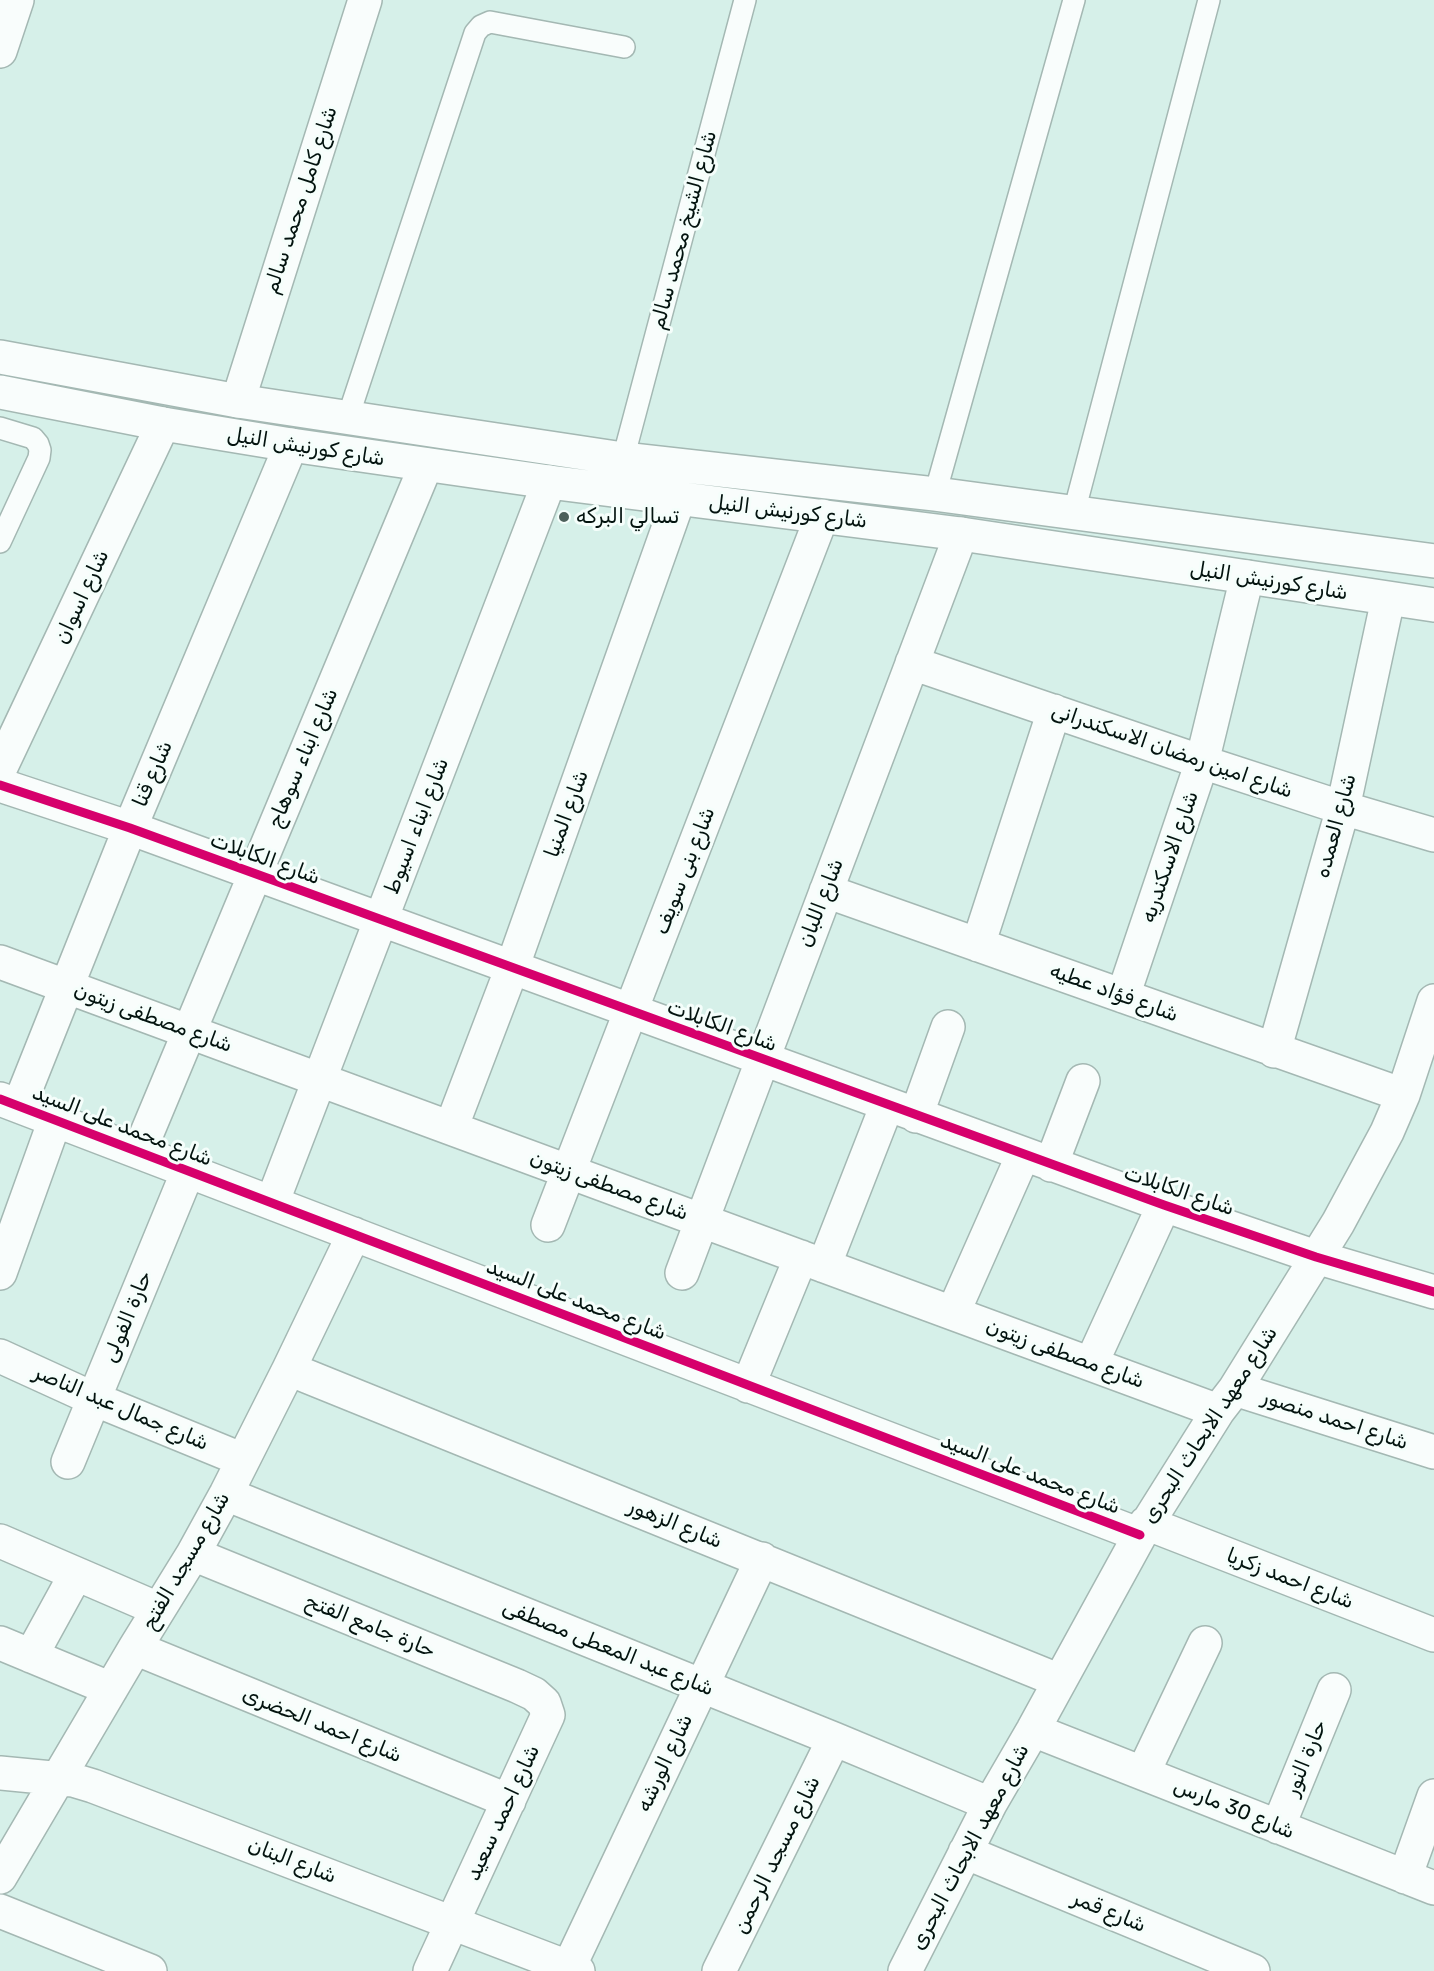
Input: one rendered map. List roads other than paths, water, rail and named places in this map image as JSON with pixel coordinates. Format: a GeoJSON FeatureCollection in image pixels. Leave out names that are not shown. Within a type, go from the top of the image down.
{"type":"FeatureCollection","features":[{"type":"Feature","properties":{"kind":"street"},"geometry":{"type":"LineString","coordinates":[[0,51],[17,0]]}},
{"type":"Feature","properties":{"kind":"street","name":"شارع كامل محمد سالم"},"geometry":{"type":"LineString","coordinates":[[238,401],[365,0]]}},
{"type":"Feature","properties":{"kind":"street","name":"شارع كورنيش النيل"},"geometry":{"type":"LineString","coordinates":[[0,357],[238,401],[622,459],[935,494],[1434,561]]}},
{"type":"Feature","properties":{"kind":"street","name":"شارع كورنيش النيل"},"geometry":{"type":"LineString","coordinates":[[0,392],[163,424],[291,445],[549,482],[961,534],[1434,605]]}},
{"type":"Feature","properties":{"kind":"street","name":"شارع اسوان"},"geometry":{"type":"LineString","coordinates":[[0,769],[163,424]]}},
{"type":"Feature","properties":{"kind":"street","name":"شارع قنا"},"geometry":{"type":"LineString","coordinates":[[9,1102],[66,986],[291,445]]}},
{"type":"Feature","properties":{"kind":"street","name":"شارع ابناء سوهاج"},"geometry":{"type":"LineString","coordinates":[[139,1152],[426,465]]}},
{"type":"Feature","properties":{"kind":"street","name":"شارع ابناء اسيوط"},"geometry":{"type":"LineString","coordinates":[[272,1203],[549,482]]}},
{"type":"Feature","properties":{"kind":"street","name":"شارع المنيا"},"geometry":{"type":"LineString","coordinates":[[451,1128],[512,968],[679,498]]}},
{"type":"Feature","properties":{"kind":"street"},"geometry":{"type":"LineString","coordinates":[[1009,542],[1017,505]]}},
{"type":"Feature","properties":{"kind":"street","name":"شارع بنى سويف"},"geometry":{"type":"LineString","coordinates":[[548,1225],[822,516]]}},
{"type":"Feature","properties":{"kind":"street","name":"شارع اللبان"},"geometry":{"type":"LineString","coordinates":[[682,1273],[961,534]]}},
{"type":"Feature","properties":{"kind":"street","name":"شارع الاسكندريه"},"geometry":{"type":"LineString","coordinates":[[1123,996],[1202,762],[1246,577]]}},
{"type":"Feature","properties":{"kind":"street","name":"شارع العمده"},"geometry":{"type":"LineString","coordinates":[[1274,1051],[1343,808],[1388,599]]}},
{"type":"Feature","properties":{"kind":"street","name":"شارع امين رمضان الاسكندرانى"},"geometry":{"type":"LineString","coordinates":[[912,663],[1202,762],[1434,835]]}},
{"type":"Feature","properties":{"kind":"street"},"geometry":{"type":"LineString","coordinates":[[978,945],[1054,711]]}},
{"type":"Feature","properties":{"kind":"street","name":"شارع الكابلات"},"geometry":{"type":"LineString","coordinates":[[0,785],[130,828],[1164,1205],[1316,1257],[1434,1292]]}},
{"type":"Feature","properties":{"kind":"street","name":"شارع فؤاد عطيه"},"geometry":{"type":"LineString","coordinates":[[826,891],[1403,1095]]}},
{"type":"Feature","properties":{"kind":"street","name":"شارع مصطفى زيتون"},"geometry":{"type":"LineString","coordinates":[[0,962],[1091,1364],[1227,1400]]}},
{"type":"Feature","properties":{"kind":"street","name":"شارع معهد الابحاث البحرى"},"geometry":{"type":"LineString","coordinates":[[905,1971],[990,1804],[1143,1529],[1344,1213],[1387,1132],[1403,1095],[1434,1001]]}},
{"type":"Feature","properties":{"kind":"street"},"geometry":{"type":"LineString","coordinates":[[748,1386],[812,1261],[902,1110],[948,1027]]}},
{"type":"Feature","properties":{"kind":"street"},"geometry":{"type":"LineString","coordinates":[[953,1313],[1083,1081]]}},
{"type":"Feature","properties":{"kind":"street","name":"شارع محمد على السيد"},"geometry":{"type":"LineString","coordinates":[[9,1102],[748,1386],[1143,1529]]}},
{"type":"Feature","properties":{"kind":"street"},"geometry":{"type":"LineString","coordinates":[[0,1273],[56,1120]]}},
{"type":"Feature","properties":{"kind":"street","name":"حارة الفولى"},"geometry":{"type":"LineString","coordinates":[[68,1462],[188,1171]]}},
{"type":"Feature","properties":{"kind":"street"},"geometry":{"type":"LineString","coordinates":[[1091,1364],[1164,1205]]}},
{"type":"Feature","properties":{"kind":"street","name":"شارع مسجد الفتح"},"geometry":{"type":"LineString","coordinates":[[0,1877],[158,1609],[194,1554],[289,1369],[354,1234]]}},
{"type":"Feature","properties":{"kind":"street","name":"شارع جمال عبد الناصر"},"geometry":{"type":"LineString","coordinates":[[0,1356],[94,1399],[243,1460]]}},
{"type":"Feature","properties":{"kind":"street","name":"شارع الزهور"},"geometry":{"type":"LineString","coordinates":[[289,1369],[1060,1681]]}},
{"type":"Feature","properties":{"kind":"street","name":"شارع احمد منصور"},"geometry":{"type":"LineString","coordinates":[[1227,1400],[1434,1452]]}},
{"type":"Feature","properties":{"kind":"street","name":"شارع عبد المعطى مصطفى"},"geometry":{"type":"LineString","coordinates":[[226,1494],[990,1804]]}},
{"type":"Feature","properties":{"kind":"street","name":"شارع احمد زكريا"},"geometry":{"type":"LineString","coordinates":[[1143,1529],[1434,1635]]}},
{"type":"Feature","properties":{"kind":"street"},"geometry":{"type":"LineString","coordinates":[[0,1541],[158,1609]]}},
{"type":"Feature","properties":{"kind":"street","name":"حارة جامع الفتح"},"geometry":{"type":"LineString","coordinates":[[194,1554],[517,1686],[534,1694],[544,1703]]}},
{"type":"Feature","properties":{"kind":"street","name":"شارع الورشه"},"geometry":{"type":"LineString","coordinates":[[573,1969],[762,1560]]}},
{"type":"Feature","properties":{"kind":"street"},"geometry":{"type":"LineString","coordinates":[[31,1656],[76,1574]]}},
{"type":"Feature","properties":{"kind":"street"},"geometry":{"type":"LineString","coordinates":[[0,1643],[111,1689]]}},
{"type":"Feature","properties":{"kind":"street"},"geometry":{"type":"LineString","coordinates":[[1143,1773],[1205,1643]]}},
{"type":"Feature","properties":{"kind":"street","name":"شارع احمد الحضرى"},"geometry":{"type":"LineString","coordinates":[[135,1648],[509,1801]]}},
{"type":"Feature","properties":{"kind":"street","name":"حارة النور"},"geometry":{"type":"LineString","coordinates":[[1278,1827],[1334,1690]]}},
{"type":"Feature","properties":{"kind":"street","name":"شارع احمد سعيد"},"geometry":{"type":"LineString","coordinates":[[430,1971],[548,1715],[544,1703]]}},
{"type":"Feature","properties":{"kind":"street","name":"شارع 30 مارس"},"geometry":{"type":"LineString","coordinates":[[1033,1730],[1420,1883]]}},
{"type":"Feature","properties":{"kind":"street","name":"شارع مسجد الرحمن"},"geometry":{"type":"LineString","coordinates":[[719,1971],[834,1739]]}},
{"type":"Feature","properties":{"kind":"street","name":"شارع البنان"},"geometry":{"type":"LineString","coordinates":[[0,1773],[59,1779],[93,1786],[573,1969]]}},
{"type":"Feature","properties":{"kind":"street"},"geometry":{"type":"LineString","coordinates":[[1420,1883],[1434,1796]]}},
{"type":"Feature","properties":{"kind":"street","name":"شارع قمر"},"geometry":{"type":"LineString","coordinates":[[965,1852],[1253,1971]]}},
{"type":"Feature","properties":{"kind":"street"},"geometry":{"type":"LineString","coordinates":[[0,1911],[150,1971]]}},
{"type":"Feature","properties":{"kind":"lane","name":"شارع الشيخ محمد سالم"},"geometry":{"type":"LineString","coordinates":[[622,459],[745,0]]}},
{"type":"Feature","properties":{"kind":"lane"},"geometry":{"type":"LineString","coordinates":[[935,494],[1074,0]]}},
{"type":"Feature","properties":{"kind":"lane"},"geometry":{"type":"LineString","coordinates":[[1074,512],[1209,0]]}},
{"type":"Feature","properties":{"kind":"lane"},"geometry":{"type":"LineString","coordinates":[[348,417],[476,33],[481,26],[490,22],[624,47]]}},
{"type":"Feature","properties":{"kind":"lane"},"geometry":{"type":"LineString","coordinates":[[0,428],[33,438],[40,450],[39,458],[0,542]]}},
{"type":"Feature","properties":{"kind":"place","name":"تسالي البركه"},"geometry":{"type":"Point","coordinates":[564,517]}}]}
